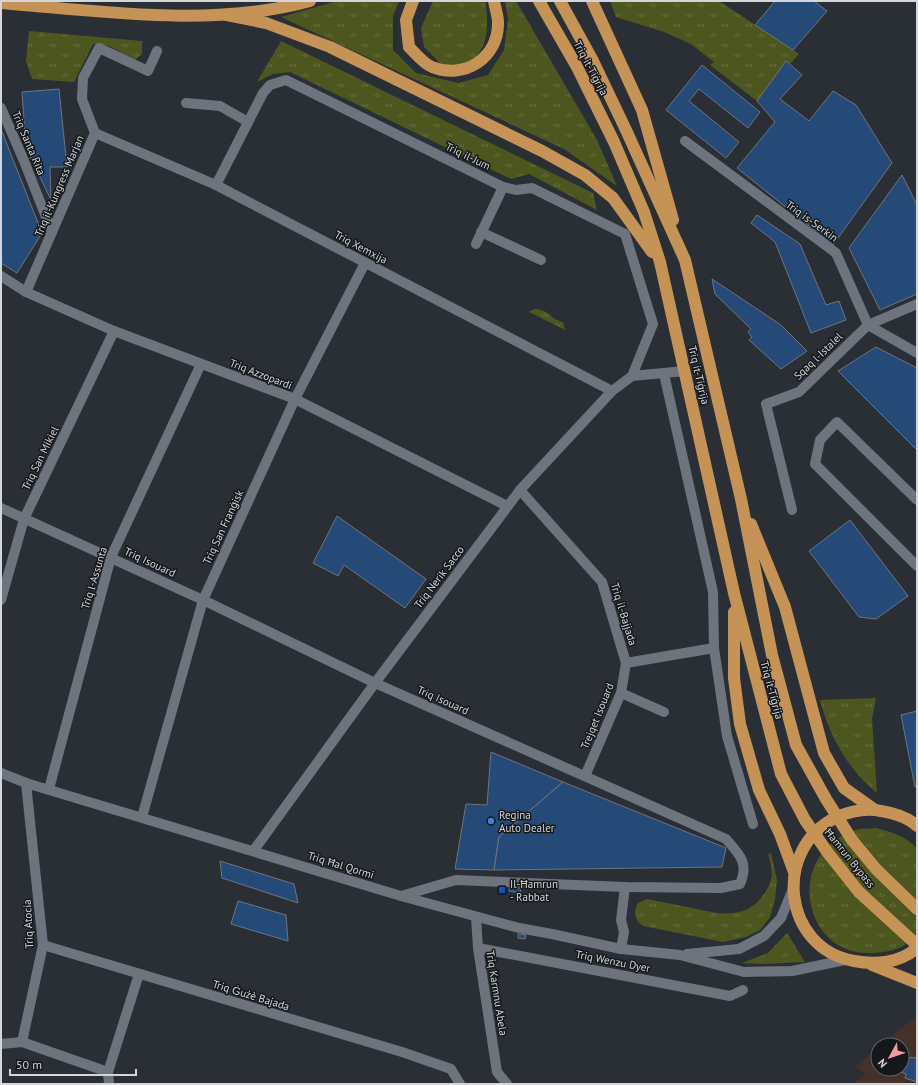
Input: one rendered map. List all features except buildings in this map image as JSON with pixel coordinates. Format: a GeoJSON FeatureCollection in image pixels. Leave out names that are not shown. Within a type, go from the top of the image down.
{"type":"FeatureCollection","features":[{"type":"Feature","properties":{"kind":"highway"},"geometry":{"type":"LineString","coordinates":[[1,3],[132,13],[227,15],[290,7],[310,1]]}},
{"type":"Feature","properties":{"kind":"highway"},"geometry":{"type":"LineString","coordinates":[[413,1],[406,20],[409,47],[431,67],[455,72],[475,65],[488,55],[495,40],[498,22],[494,1]]}},
{"type":"Feature","properties":{"kind":"highway","name":"Triq it-Tiġrija"},"geometry":{"type":"LineString","coordinates":[[539,1],[576,67],[614,142],[644,212],[660,262],[734,593],[781,774]]}},
{"type":"Feature","properties":{"kind":"highway","name":"Triq it-Tiġrija"},"geometry":{"type":"LineString","coordinates":[[560,1],[593,61],[685,260],[741,499],[772,655],[796,745]]}},
{"type":"Feature","properties":{"kind":"highway"},"geometry":{"type":"LineString","coordinates":[[592,1],[642,110],[685,260]]}},
{"type":"Feature","properties":{"kind":"highway"},"geometry":{"type":"LineString","coordinates":[[227,15],[266,23],[330,47],[542,151],[585,175],[613,198],[660,262]]}},
{"type":"Feature","properties":{"kind":"highway"},"geometry":{"type":"LineString","coordinates":[[741,499],[785,607],[824,753],[844,788],[875,810]]}},
{"type":"Feature","properties":{"kind":"highway"},"geometry":{"type":"LineString","coordinates":[[734,593],[734,678],[740,724],[759,790],[780,834],[794,872]]}},
{"type":"Feature","properties":{"kind":"highway","name":"Ħamrun Bypass"},"geometry":{"type":"LineString","coordinates":[[796,745],[826,799],[852,840],[876,869],[917,909]]}},
{"type":"Feature","properties":{"kind":"highway","name":"Ħamrun Bypass"},"geometry":{"type":"LineString","coordinates":[[781,774],[805,820],[859,892],[917,944]]}},
{"type":"Feature","properties":{"kind":"highway"},"geometry":{"type":"LineString","coordinates":[[916,825],[896,814],[875,810],[860,810],[845,813],[819,828],[809,839],[801,852],[794,872],[793,890],[795,905],[801,920],[811,937],[825,949],[845,960],[868,964],[917,983]]}},
{"type":"Feature","properties":{"kind":"highway"},"geometry":{"type":"LineString","coordinates":[[868,964],[895,960],[917,948]]}},
{"type":"Feature","properties":{"kind":"street","name":"Triq il-Kungress Marjan"},"geometry":{"type":"LineString","coordinates":[[26,292],[95,133],[82,99],[83,78],[99,48],[148,71],[157,51]]}},
{"type":"Feature","properties":{"kind":"street","name":"Triq il-Jum"},"geometry":{"type":"LineString","coordinates":[[216,185],[248,122],[261,92],[270,84],[286,80],[504,187],[516,190],[532,188],[625,234],[653,324],[632,376]]}},
{"type":"Feature","properties":{"kind":"street"},"geometry":{"type":"LineString","coordinates":[[186,103],[220,106],[248,122]]}},
{"type":"Feature","properties":{"kind":"street","name":"Triq Santa Rita"},"geometry":{"type":"LineString","coordinates":[[1,108],[24,160],[52,232]]}},
{"type":"Feature","properties":{"kind":"street","name":"Triq Xemxija"},"geometry":{"type":"LineString","coordinates":[[95,133],[216,185],[612,391]]}},
{"type":"Feature","properties":{"kind":"street","name":"Triq is-Serkin"},"geometry":{"type":"LineString","coordinates":[[685,142],[836,253],[868,325]]}},
{"type":"Feature","properties":{"kind":"street"},"geometry":{"type":"LineString","coordinates":[[476,244],[504,187]]}},
{"type":"Feature","properties":{"kind":"street"},"geometry":{"type":"LineString","coordinates":[[482,232],[541,260]]}},
{"type":"Feature","properties":{"kind":"street","name":"Triq San Franġisk"},"geometry":{"type":"LineString","coordinates":[[142,817],[203,600],[295,399],[365,263]]}},
{"type":"Feature","properties":{"kind":"street","name":"Triq Azzopardi"},"geometry":{"type":"LineString","coordinates":[[1,276],[26,292],[114,331],[295,399],[507,506]]}},
{"type":"Feature","properties":{"kind":"street","name":"Sqaq l-Istalel"},"geometry":{"type":"LineString","coordinates":[[792,510],[766,404],[798,392],[868,325],[917,304]]}},
{"type":"Feature","properties":{"kind":"street"},"geometry":{"type":"LineString","coordinates":[[868,325],[917,353]]}},
{"type":"Feature","properties":{"kind":"street","name":"Triq San Mikiel"},"geometry":{"type":"LineString","coordinates":[[1,600],[24,519],[114,331]]}},
{"type":"Feature","properties":{"kind":"street","name":"Triq l-Assunta"},"geometry":{"type":"LineString","coordinates":[[49,789],[111,557],[201,364]]}},
{"type":"Feature","properties":{"kind":"street"},"geometry":{"type":"LineString","coordinates":[[632,376],[685,371]]}},
{"type":"Feature","properties":{"kind":"street"},"geometry":{"type":"LineString","coordinates":[[664,374],[713,592],[714,648],[727,736],[753,824]]}},
{"type":"Feature","properties":{"kind":"street","name":"Triq Nerik Sacco"},"geometry":{"type":"LineString","coordinates":[[254,850],[507,506],[612,391],[632,376]]}},
{"type":"Feature","properties":{"kind":"street"},"geometry":{"type":"LineString","coordinates":[[917,500],[837,422],[820,440],[815,464],[917,566]]}},
{"type":"Feature","properties":{"kind":"street","name":"Triq il-Bajjada"},"geometry":{"type":"LineString","coordinates":[[520,490],[602,582],[626,663],[714,648]]}},
{"type":"Feature","properties":{"kind":"street","name":"Triq Isouard"},"geometry":{"type":"LineString","coordinates":[[1,508],[203,600],[375,684],[726,839],[742,857],[744,874],[740,884],[721,888],[625,887],[456,880],[401,896]]}},
{"type":"Feature","properties":{"kind":"street","name":"Trejqet Isouard"},"geometry":{"type":"LineString","coordinates":[[585,776],[621,693],[626,663]]}},
{"type":"Feature","properties":{"kind":"street"},"geometry":{"type":"LineString","coordinates":[[621,693],[664,712]]}},
{"type":"Feature","properties":{"kind":"street","name":"Triq Ħal Qormi"},"geometry":{"type":"LineString","coordinates":[[1,773],[26,783],[254,850],[294,864],[401,896],[519,928],[621,949],[680,955],[744,972],[792,971],[845,960]]}},
{"type":"Feature","properties":{"kind":"street","name":"Triq Atocia"},"geometry":{"type":"LineString","coordinates":[[22,1042],[43,945],[26,783]]}},
{"type":"Feature","properties":{"kind":"street"},"geometry":{"type":"LineString","coordinates":[[621,949],[624,932],[621,920],[625,887]]}},
{"type":"Feature","properties":{"kind":"street","name":"Triq Ħal Qormi"},"geometry":{"type":"LineString","coordinates":[[680,955],[739,949],[764,936],[781,918],[793,890]]}},
{"type":"Feature","properties":{"kind":"street","name":"Triq Karmnu Abela"},"geometry":{"type":"LineString","coordinates":[[476,917],[478,948],[497,1072],[507,1084]]}},
{"type":"Feature","properties":{"kind":"street","name":"Triq Ġużè Bajada"},"geometry":{"type":"LineString","coordinates":[[43,945],[402,1052],[451,1069],[460,1084]]}},
{"type":"Feature","properties":{"kind":"street","name":"Triq Wenzu Dyer"},"geometry":{"type":"LineString","coordinates":[[478,948],[730,996],[743,990]]}},
{"type":"Feature","properties":{"kind":"street"},"geometry":{"type":"LineString","coordinates":[[109,1084],[108,1072],[138,974]]}},
{"type":"Feature","properties":{"kind":"street"},"geometry":{"type":"LineString","coordinates":[[1,1044],[22,1042],[108,1072]]}},
{"type":"Feature","properties":{"kind":"shaded area"},"geometry":{"type":"Polygon","coordinates":[[[917,1015],[917,1084],[854,1084],[865,1074],[855,1067],[870,1055],[870,1077],[910,1077],[910,1037],[891,1037],[917,1015]]]}},
{"type":"Feature","properties":{"kind":"green space"},"geometry":{"type":"Polygon","coordinates":[[[337,1],[399,1],[393,16],[393,50],[416,73],[458,83],[488,75],[504,50],[508,19],[505,1],[516,1],[597,140],[617,186],[564,149],[281,17],[337,1]]]}},
{"type":"Feature","properties":{"kind":"green space"},"geometry":{"type":"Polygon","coordinates":[[[433,1],[485,1],[487,19],[486,38],[478,54],[472,60],[458,66],[442,65],[424,47],[421,28],[433,1]]]}},
{"type":"Feature","properties":{"kind":"green space"},"geometry":{"type":"Polygon","coordinates":[[[610,1],[719,1],[799,54],[757,101],[710,65],[714,62],[691,44],[664,32],[616,17],[610,1]]]}},
{"type":"Feature","properties":{"kind":"green space"},"geometry":{"type":"Polygon","coordinates":[[[29,31],[142,41],[142,54],[135,60],[109,46],[93,44],[74,82],[32,79],[26,61],[29,31]]]}},
{"type":"Feature","properties":{"kind":"green space"},"geometry":{"type":"Polygon","coordinates":[[[281,41],[593,193],[597,210],[529,174],[511,179],[290,72],[273,74],[257,82],[281,41]]]}},
{"type":"Feature","properties":{"kind":"green space"},"geometry":{"type":"Polygon","coordinates":[[[534,309],[539,309],[563,322],[565,330],[529,312],[534,309]]]}},
{"type":"Feature","properties":{"kind":"green space"},"geometry":{"type":"Polygon","coordinates":[[[876,698],[872,719],[877,793],[857,774],[841,751],[834,739],[820,700],[876,698]]]}},
{"type":"Feature","properties":{"kind":"green space"},"geometry":{"type":"Polygon","coordinates":[[[876,828],[893,833],[903,838],[917,849],[917,934],[905,945],[899,948],[879,953],[870,953],[847,949],[829,938],[817,921],[810,901],[811,880],[818,860],[832,842],[855,830],[876,828]]]}},
{"type":"Feature","properties":{"kind":"green space"},"geometry":{"type":"Polygon","coordinates":[[[771,853],[777,880],[775,899],[770,917],[760,930],[746,937],[723,942],[643,926],[635,916],[635,910],[638,903],[647,899],[722,913],[740,912],[749,908],[757,903],[770,884],[772,870],[768,854],[771,853]]]}},
{"type":"Feature","properties":{"kind":"green space"},"geometry":{"type":"Polygon","coordinates":[[[787,933],[805,962],[761,964],[742,963],[768,953],[787,933]]]}},
{"type":"Feature","properties":{"kind":"place","name":"Regina Auto Dealer"},"geometry":{"type":"Point","coordinates":[491,821]}},
{"type":"Feature","properties":{"kind":"place","name":"Il-Ħamrun - Rabbat"},"geometry":{"type":"Point","coordinates":[502,890]}}]}
